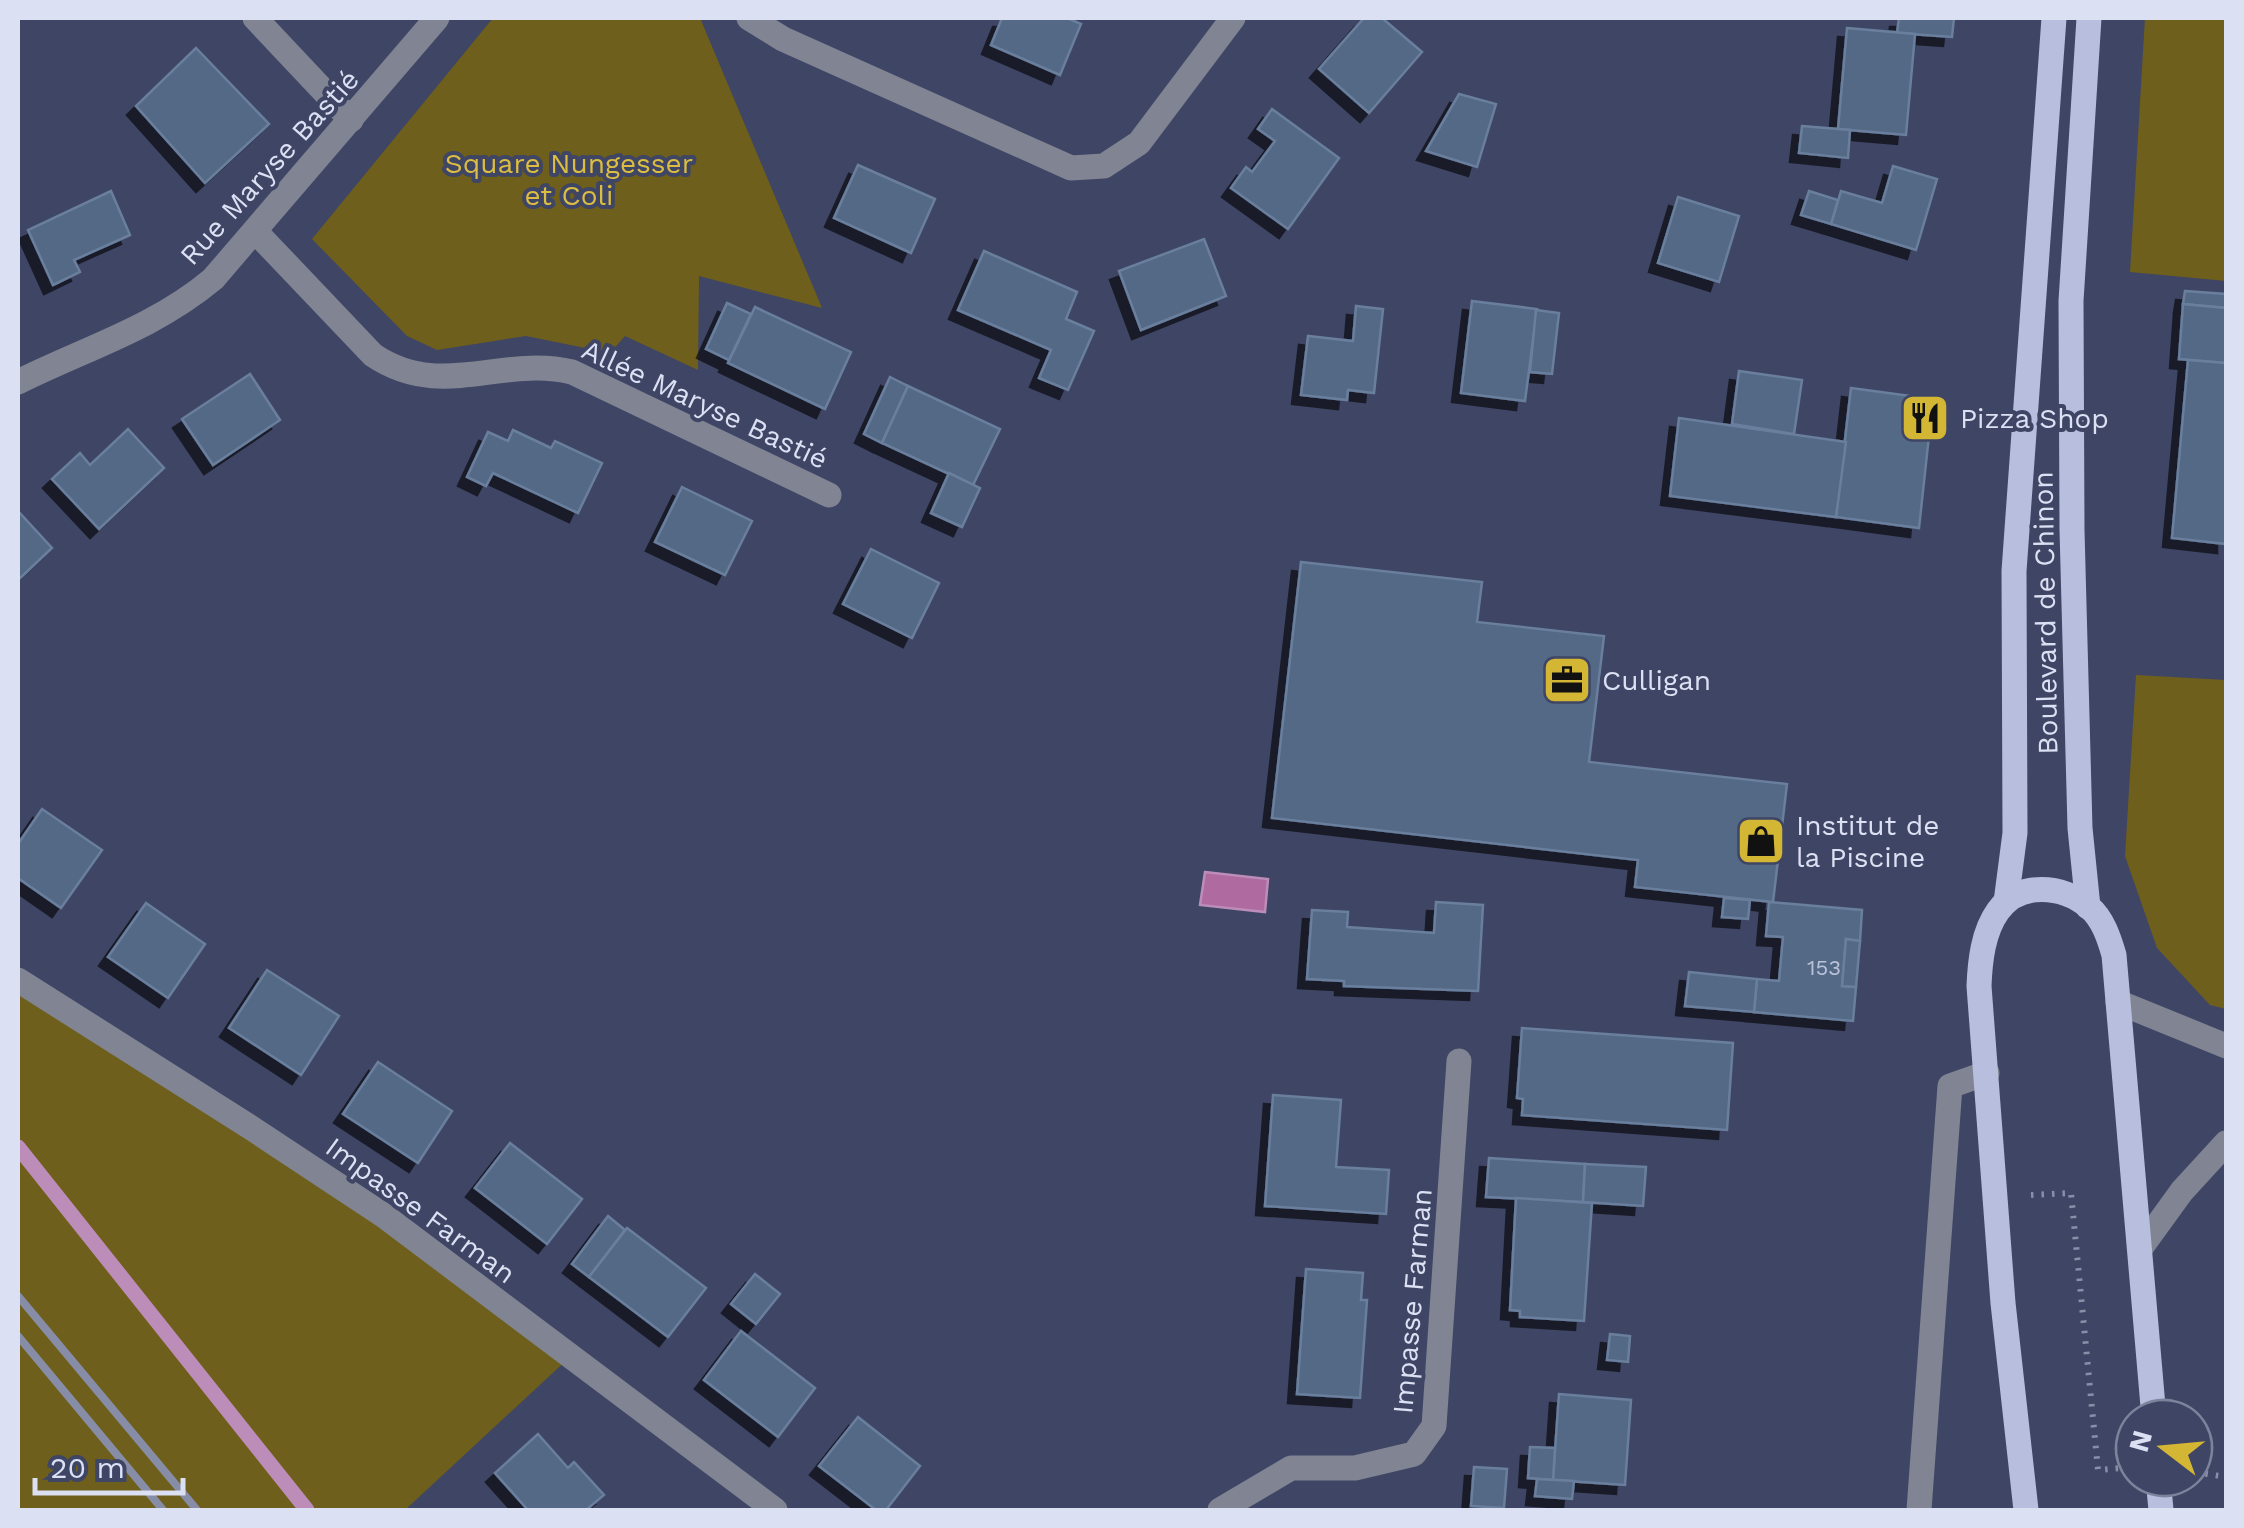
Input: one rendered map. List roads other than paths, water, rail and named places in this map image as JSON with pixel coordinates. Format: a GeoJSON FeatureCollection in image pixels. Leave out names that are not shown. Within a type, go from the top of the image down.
{"type":"FeatureCollection","features":[{"type":"Feature","properties":{"kind":"main road","name":"Boulevard de Chinon"},"geometry":{"type":"LineString","coordinates":[[2026,1510],[2003,1304],[1980,967],[1986,936],[2006,902],[2015,833],[2014,571],[2054,18]]}},
{"type":"Feature","properties":{"kind":"main road","name":"Boulevard de Chinon"},"geometry":{"type":"LineString","coordinates":[[2088,907],[2080,828],[2071,301],[2089,18]]}},
{"type":"Feature","properties":{"kind":"main road"},"geometry":{"type":"LineString","coordinates":[[2006,902],[2042,888],[2071,896],[2100,919],[2111,945],[2152,1398]]}},
{"type":"Feature","properties":{"kind":"street"},"geometry":{"type":"LineString","coordinates":[[255,18],[351,120]]}},
{"type":"Feature","properties":{"kind":"street","name":"Rue Maryse Bastié"},"geometry":{"type":"LineString","coordinates":[[18,382],[143,328],[181,306],[213,279],[437,18]]}},
{"type":"Feature","properties":{"kind":"street"},"geometry":{"type":"LineString","coordinates":[[750,18],[782,39],[1071,168],[1104,166],[1139,143],[1233,18]]}},
{"type":"Feature","properties":{"kind":"street","name":"Allée Maryse Bastié"},"geometry":{"type":"LineString","coordinates":[[255,231],[374,355],[394,369],[412,376],[436,377],[535,368],[572,372],[829,495]]}},
{"type":"Feature","properties":{"kind":"street","name":"Impasse Farman"},"geometry":{"type":"LineString","coordinates":[[18,980],[383,1215],[775,1510]]}},
{"type":"Feature","properties":{"kind":"street"},"geometry":{"type":"LineString","coordinates":[[2118,1002],[2226,1046]]}},
{"type":"Feature","properties":{"kind":"street","name":"Impasse Farman"},"geometry":{"type":"LineString","coordinates":[[1220,1510],[1291,1468],[1355,1468],[1414,1454],[1434,1426],[1460,1061]]}},
{"type":"Feature","properties":{"kind":"street"},"geometry":{"type":"LineString","coordinates":[[1919,1510],[1950,1086],[1987,1073]]}},
{"type":"Feature","properties":{"kind":"street"},"geometry":{"type":"LineString","coordinates":[[2140,1249],[2182,1191],[2226,1142]]}},
{"type":"Feature","properties":{"kind":"waterway"},"geometry":{"type":"LineString","coordinates":[[18,1147],[307,1510]]}},
{"type":"Feature","properties":{"kind":"railway"},"geometry":{"type":"LineString","coordinates":[[18,1296],[197,1510]]}},
{"type":"Feature","properties":{"kind":"railway"},"geometry":{"type":"LineString","coordinates":[[18,1336],[163,1510]]}},
{"type":"Feature","properties":{"kind":"place","name":"Pizza Shop"},"geometry":{"type":"Point","coordinates":[1925,418]}},
{"type":"Feature","properties":{"kind":"place","name":"Culligan"},"geometry":{"type":"Point","coordinates":[1567,680]}},
{"type":"Feature","properties":{"kind":"place","name":"Institut de la Piscine"},"geometry":{"type":"Point","coordinates":[1761,841]}},
{"type":"Feature","properties":{"kind":"park label","name":"Square Nungesser et Coli"},"geometry":{"type":"Point","coordinates":[569,179]}}]}
